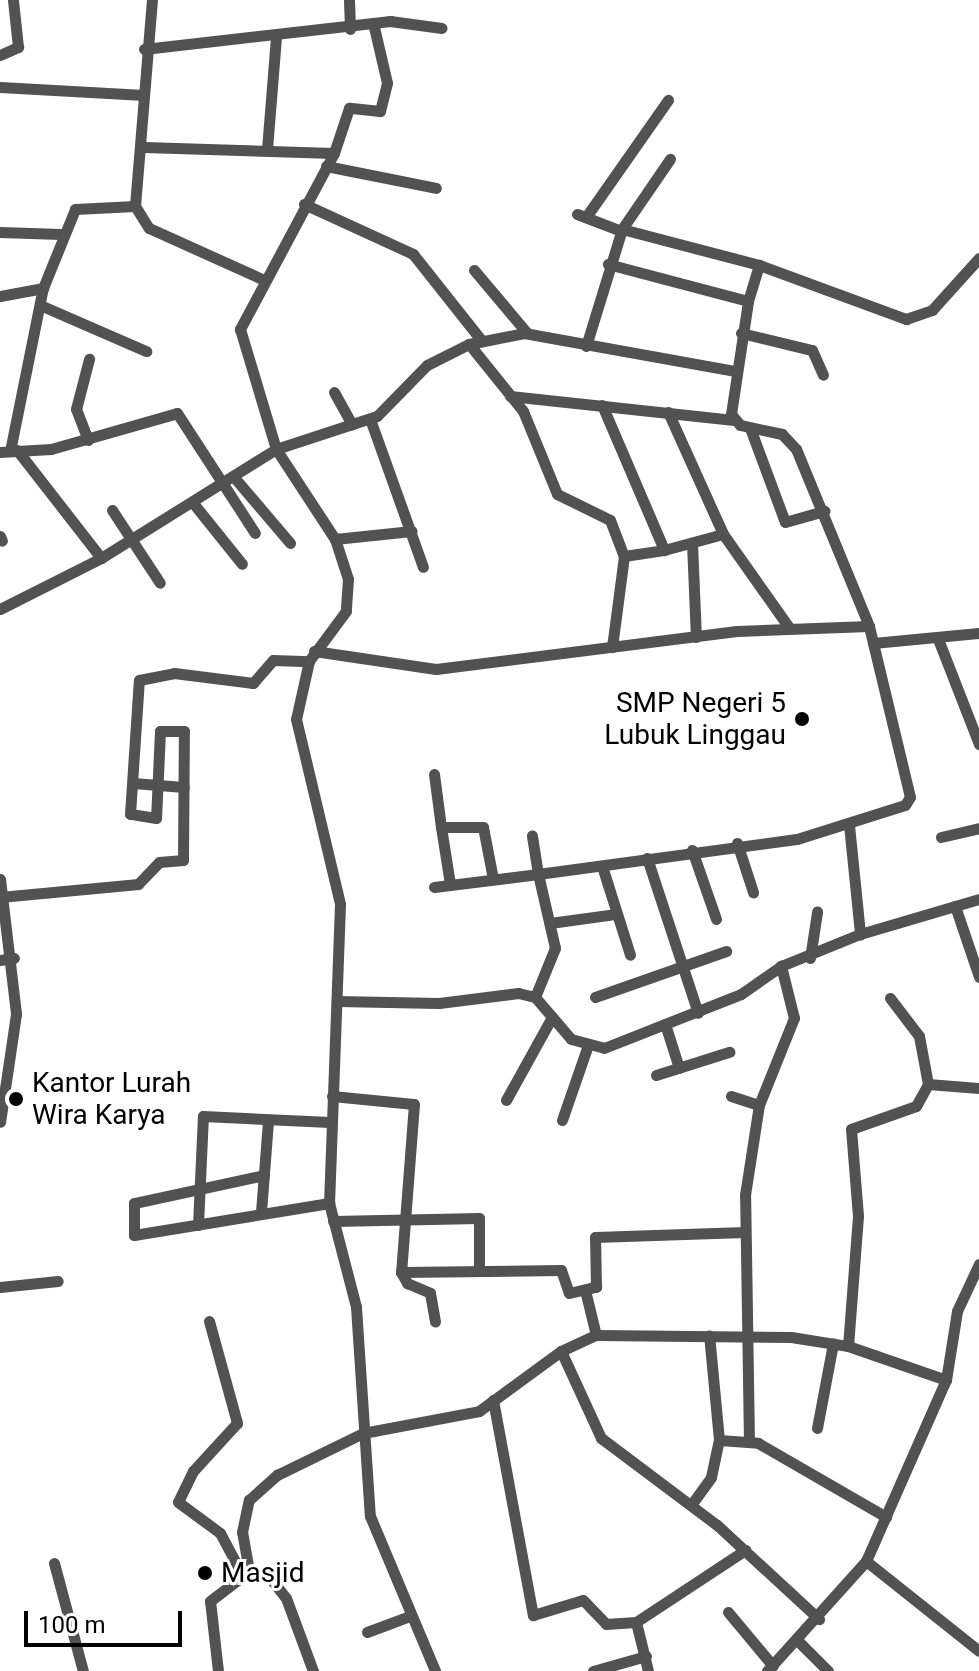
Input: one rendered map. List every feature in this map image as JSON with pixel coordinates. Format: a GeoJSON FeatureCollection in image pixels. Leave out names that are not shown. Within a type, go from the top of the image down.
{"type":"FeatureCollection","features":[{"type":"Feature","properties":{"kind":"street"},"geometry":{"type":"LineString","coordinates":[[0,55],[18,47],[13,0]]}},
{"type":"Feature","properties":{"kind":"street"},"geometry":{"type":"LineString","coordinates":[[152,0],[144,49],[144,147],[135,206],[149,228],[262,279]]}},
{"type":"Feature","properties":{"kind":"street"},"geometry":{"type":"LineString","coordinates":[[349,0],[350,29]]}},
{"type":"Feature","properties":{"kind":"street"},"geometry":{"type":"LineString","coordinates":[[144,49],[374,27],[400,21],[442,28]]}},
{"type":"Feature","properties":{"kind":"street"},"geometry":{"type":"LineString","coordinates":[[374,27],[387,75],[382,107],[378,113],[349,108],[334,153],[262,279],[240,329],[276,449],[335,539],[348,579],[346,611],[311,656],[296,719],[338,888],[329,1203],[356,1307],[370,1516],[435,1671]]}},
{"type":"Feature","properties":{"kind":"street"},"geometry":{"type":"LineString","coordinates":[[267,149],[276,36]]}},
{"type":"Feature","properties":{"kind":"street"},"geometry":{"type":"LineString","coordinates":[[0,87],[144,95]]}},
{"type":"Feature","properties":{"kind":"street"},"geometry":{"type":"LineString","coordinates":[[668,100],[582,216],[759,265],[906,319],[932,310],[979,258]]}},
{"type":"Feature","properties":{"kind":"street"},"geometry":{"type":"LineString","coordinates":[[144,147],[334,153]]}},
{"type":"Feature","properties":{"kind":"street"},"geometry":{"type":"LineString","coordinates":[[586,346],[620,229],[670,159]]}},
{"type":"Feature","properties":{"kind":"street"},"geometry":{"type":"LineString","coordinates":[[326,166],[436,188]]}},
{"type":"Feature","properties":{"kind":"street"},"geometry":{"type":"LineString","coordinates":[[304,204],[413,254],[482,341]]}},
{"type":"Feature","properties":{"kind":"street"},"geometry":{"type":"LineString","coordinates":[[9,451],[43,288],[61,234],[80,207],[135,206]]}},
{"type":"Feature","properties":{"kind":"street"},"geometry":{"type":"LineString","coordinates":[[0,232],[61,234]]}},
{"type":"Feature","properties":{"kind":"street"},"geometry":{"type":"LineString","coordinates":[[608,264],[748,301]]}},
{"type":"Feature","properties":{"kind":"street"},"geometry":{"type":"LineString","coordinates":[[734,420],[741,333],[759,265]]}},
{"type":"Feature","properties":{"kind":"street"},"geometry":{"type":"LineString","coordinates":[[474,270],[527,333]]}},
{"type":"Feature","properties":{"kind":"street"},"geometry":{"type":"LineString","coordinates":[[0,296],[43,288]]}},
{"type":"Feature","properties":{"kind":"street"},"geometry":{"type":"LineString","coordinates":[[40,305],[146,351]]}},
{"type":"Feature","properties":{"kind":"street"},"geometry":{"type":"LineString","coordinates":[[0,609],[101,558],[276,449],[370,419],[427,365],[469,344],[527,333],[736,371]]}},
{"type":"Feature","properties":{"kind":"street"},"geometry":{"type":"LineString","coordinates":[[741,333],[812,350],[823,375]]}},
{"type":"Feature","properties":{"kind":"street"},"geometry":{"type":"LineString","coordinates":[[469,344],[510,396],[557,494],[604,514],[624,556],[612,647]]}},
{"type":"Feature","properties":{"kind":"street"},"geometry":{"type":"LineString","coordinates":[[88,440],[76,409],[89,359]]}},
{"type":"Feature","properties":{"kind":"street"},"geometry":{"type":"LineString","coordinates":[[334,392],[352,424]]}},
{"type":"Feature","properties":{"kind":"street"},"geometry":{"type":"LineString","coordinates":[[434,887],[602,866],[737,843],[785,841],[849,825],[910,797],[869,626],[824,511],[790,439],[750,428],[734,420],[510,396]]}},
{"type":"Feature","properties":{"kind":"street"},"geometry":{"type":"LineString","coordinates":[[602,405],[664,550]]}},
{"type":"Feature","properties":{"kind":"street"},"geometry":{"type":"LineString","coordinates":[[668,412],[723,534],[790,629]]}},
{"type":"Feature","properties":{"kind":"street"},"geometry":{"type":"LineString","coordinates":[[9,451],[88,440],[177,413],[255,533]]}},
{"type":"Feature","properties":{"kind":"street"},"geometry":{"type":"LineString","coordinates":[[370,419],[423,567]]}},
{"type":"Feature","properties":{"kind":"street"},"geometry":{"type":"LineString","coordinates":[[750,428],[785,522],[824,511]]}},
{"type":"Feature","properties":{"kind":"street"},"geometry":{"type":"LineString","coordinates":[[9,451],[101,558]]}},
{"type":"Feature","properties":{"kind":"street"},"geometry":{"type":"LineString","coordinates":[[233,476],[290,543]]}},
{"type":"Feature","properties":{"kind":"street"},"geometry":{"type":"LineString","coordinates":[[193,503],[242,564]]}},
{"type":"Feature","properties":{"kind":"street"},"geometry":{"type":"LineString","coordinates":[[112,510],[134,538],[160,583]]}},
{"type":"Feature","properties":{"kind":"street"},"geometry":{"type":"LineString","coordinates":[[335,539],[412,531]]}},
{"type":"Feature","properties":{"kind":"street"},"geometry":{"type":"LineString","coordinates":[[624,556],[664,550],[723,534]]}},
{"type":"Feature","properties":{"kind":"street"},"geometry":{"type":"LineString","coordinates":[[692,543],[696,637]]}},
{"type":"Feature","properties":{"kind":"street"},"geometry":{"type":"LineString","coordinates":[[4,896],[138,884],[159,862],[183,860],[184,731],[160,731],[156,818],[132,816],[134,685],[147,677],[253,683],[273,660],[311,656],[436,669],[696,637],[869,626]]}},
{"type":"Feature","properties":{"kind":"street"},"geometry":{"type":"LineString","coordinates":[[873,643],[979,633]]}},
{"type":"Feature","properties":{"kind":"street"},"geometry":{"type":"LineString","coordinates":[[938,639],[979,744]]}},
{"type":"Feature","properties":{"kind":"street"},"geometry":{"type":"LineString","coordinates":[[434,774],[450,884]]}},
{"type":"Feature","properties":{"kind":"street"},"geometry":{"type":"LineString","coordinates":[[133,783],[184,787]]}},
{"type":"Feature","properties":{"kind":"street"},"geometry":{"type":"LineString","coordinates":[[849,825],[860,934]]}},
{"type":"Feature","properties":{"kind":"street"},"geometry":{"type":"LineString","coordinates":[[441,827],[483,827],[493,879]]}},
{"type":"Feature","properties":{"kind":"street"},"geometry":{"type":"LineString","coordinates":[[941,837],[979,828]]}},
{"type":"Feature","properties":{"kind":"street"},"geometry":{"type":"LineString","coordinates":[[532,835],[550,923],[554,964],[535,997]]}},
{"type":"Feature","properties":{"kind":"street"},"geometry":{"type":"LineString","coordinates":[[737,843],[753,892]]}},
{"type":"Feature","properties":{"kind":"street"},"geometry":{"type":"LineString","coordinates":[[692,850],[716,919]]}},
{"type":"Feature","properties":{"kind":"street"},"geometry":{"type":"LineString","coordinates":[[647,858],[698,1013]]}},
{"type":"Feature","properties":{"kind":"street"},"geometry":{"type":"LineString","coordinates":[[602,866],[630,955]]}},
{"type":"Feature","properties":{"kind":"street"},"geometry":{"type":"LineString","coordinates":[[0,879],[14,958],[16,1014],[0,1122]]}},
{"type":"Feature","properties":{"kind":"street"},"geometry":{"type":"LineString","coordinates":[[587,1048],[698,1013],[781,966],[810,958],[860,934],[979,899]]}},
{"type":"Feature","properties":{"kind":"street"},"geometry":{"type":"LineString","coordinates":[[955,906],[979,977]]}},
{"type":"Feature","properties":{"kind":"street"},"geometry":{"type":"LineString","coordinates":[[810,958],[817,912]]}},
{"type":"Feature","properties":{"kind":"street"},"geometry":{"type":"LineString","coordinates":[[550,923],[616,914]]}},
{"type":"Feature","properties":{"kind":"street"},"geometry":{"type":"LineString","coordinates":[[595,997],[726,951]]}},
{"type":"Feature","properties":{"kind":"street"},"geometry":{"type":"LineString","coordinates":[[0,960],[14,958]]}},
{"type":"Feature","properties":{"kind":"street"},"geometry":{"type":"LineString","coordinates":[[749,1442],[745,1232],[759,1105],[794,1018],[781,966]]}},
{"type":"Feature","properties":{"kind":"street"},"geometry":{"type":"LineString","coordinates":[[337,1001],[535,997]]}},
{"type":"Feature","properties":{"kind":"street"},"geometry":{"type":"LineString","coordinates":[[535,997],[587,1048]]}},
{"type":"Feature","properties":{"kind":"street"},"geometry":{"type":"LineString","coordinates":[[848,1346],[858,1216],[849,1134],[854,1126],[916,1106],[928,1084],[919,1036],[890,998]]}},
{"type":"Feature","properties":{"kind":"street"},"geometry":{"type":"LineString","coordinates":[[506,1100],[552,1017]]}},
{"type":"Feature","properties":{"kind":"street"},"geometry":{"type":"LineString","coordinates":[[665,1024],[679,1068]]}},
{"type":"Feature","properties":{"kind":"street"},"geometry":{"type":"LineString","coordinates":[[562,1120],[587,1048]]}},
{"type":"Feature","properties":{"kind":"street"},"geometry":{"type":"LineString","coordinates":[[656,1075],[729,1052]]}},
{"type":"Feature","properties":{"kind":"street"},"geometry":{"type":"LineString","coordinates":[[928,1084],[979,1088]]}},
{"type":"Feature","properties":{"kind":"street"},"geometry":{"type":"LineString","coordinates":[[332,1096],[414,1104],[409,1218],[399,1240],[401,1272],[407,1283],[430,1293],[435,1322]]}},
{"type":"Feature","properties":{"kind":"street"},"geometry":{"type":"LineString","coordinates":[[731,1096],[759,1105]]}},
{"type":"Feature","properties":{"kind":"street"},"geometry":{"type":"LineString","coordinates":[[198,1225],[199,1120],[330,1122]]}},
{"type":"Feature","properties":{"kind":"street"},"geometry":{"type":"LineString","coordinates":[[261,1212],[268,1120]]}},
{"type":"Feature","properties":{"kind":"street"},"geometry":{"type":"LineString","coordinates":[[264,1175],[139,1200],[131,1212],[139,1237],[261,1212],[329,1203]]}},
{"type":"Feature","properties":{"kind":"street"},"geometry":{"type":"LineString","coordinates":[[333,1221],[481,1219],[479,1270]]}},
{"type":"Feature","properties":{"kind":"street"},"geometry":{"type":"LineString","coordinates":[[401,1272],[563,1270],[567,1293],[597,1285],[595,1237],[745,1232]]}},
{"type":"Feature","properties":{"kind":"street"},"geometry":{"type":"LineString","coordinates":[[728,1612],[770,1669],[799,1642],[866,1561],[946,1380],[957,1311],[979,1264]]}},
{"type":"Feature","properties":{"kind":"street"},"geometry":{"type":"LineString","coordinates":[[0,1287],[58,1281]]}},
{"type":"Feature","properties":{"kind":"street"},"geometry":{"type":"LineString","coordinates":[[585,1290],[596,1335]]}},
{"type":"Feature","properties":{"kind":"street"},"geometry":{"type":"LineString","coordinates":[[209,1321],[230,1407],[237,1423],[177,1499],[185,1513],[220,1533],[244,1576]]}},
{"type":"Feature","properties":{"kind":"street"},"geometry":{"type":"LineString","coordinates":[[244,1576],[242,1532],[249,1500],[277,1475],[363,1433],[470,1414],[561,1351],[596,1335],[748,1334],[833,1343],[946,1380]]}},
{"type":"Feature","properties":{"kind":"street"},"geometry":{"type":"LineString","coordinates":[[691,1505],[711,1477],[719,1440],[709,1335]]}},
{"type":"Feature","properties":{"kind":"street"},"geometry":{"type":"LineString","coordinates":[[817,1428],[833,1343]]}},
{"type":"Feature","properties":{"kind":"street"},"geometry":{"type":"LineString","coordinates":[[561,1351],[594,1431],[745,1550],[819,1619]]}},
{"type":"Feature","properties":{"kind":"street"},"geometry":{"type":"LineString","coordinates":[[493,1400],[533,1615],[583,1600],[606,1624],[636,1622],[745,1550]]}},
{"type":"Feature","properties":{"kind":"street"},"geometry":{"type":"LineString","coordinates":[[719,1440],[749,1442],[886,1517]]}},
{"type":"Feature","properties":{"kind":"street"},"geometry":{"type":"LineString","coordinates":[[866,1561],[979,1651]]}},
{"type":"Feature","properties":{"kind":"street"},"geometry":{"type":"LineString","coordinates":[[54,1563],[83,1671]]}},
{"type":"Feature","properties":{"kind":"street"},"geometry":{"type":"LineString","coordinates":[[218,1671],[210,1601],[244,1576],[271,1579],[286,1598],[313,1671]]}},
{"type":"Feature","properties":{"kind":"street"},"geometry":{"type":"LineString","coordinates":[[367,1632],[410,1616]]}},
{"type":"Feature","properties":{"kind":"street"},"geometry":{"type":"LineString","coordinates":[[636,1622],[648,1671]]}},
{"type":"Feature","properties":{"kind":"street"},"geometry":{"type":"LineString","coordinates":[[799,1642],[828,1671]]}},
{"type":"Feature","properties":{"kind":"street"},"geometry":{"type":"LineString","coordinates":[[593,1671],[646,1656]]}},
{"type":"Feature","properties":{"kind":"place","name":"SMP Negeri 5 Lubuk Linggau"},"geometry":{"type":"Point","coordinates":[802,719]}},
{"type":"Feature","properties":{"kind":"place","name":"Kantor Lurah Wira Karya"},"geometry":{"type":"Point","coordinates":[16,1099]}},
{"type":"Feature","properties":{"kind":"place","name":"Masjid"},"geometry":{"type":"Point","coordinates":[205,1573]}}]}
